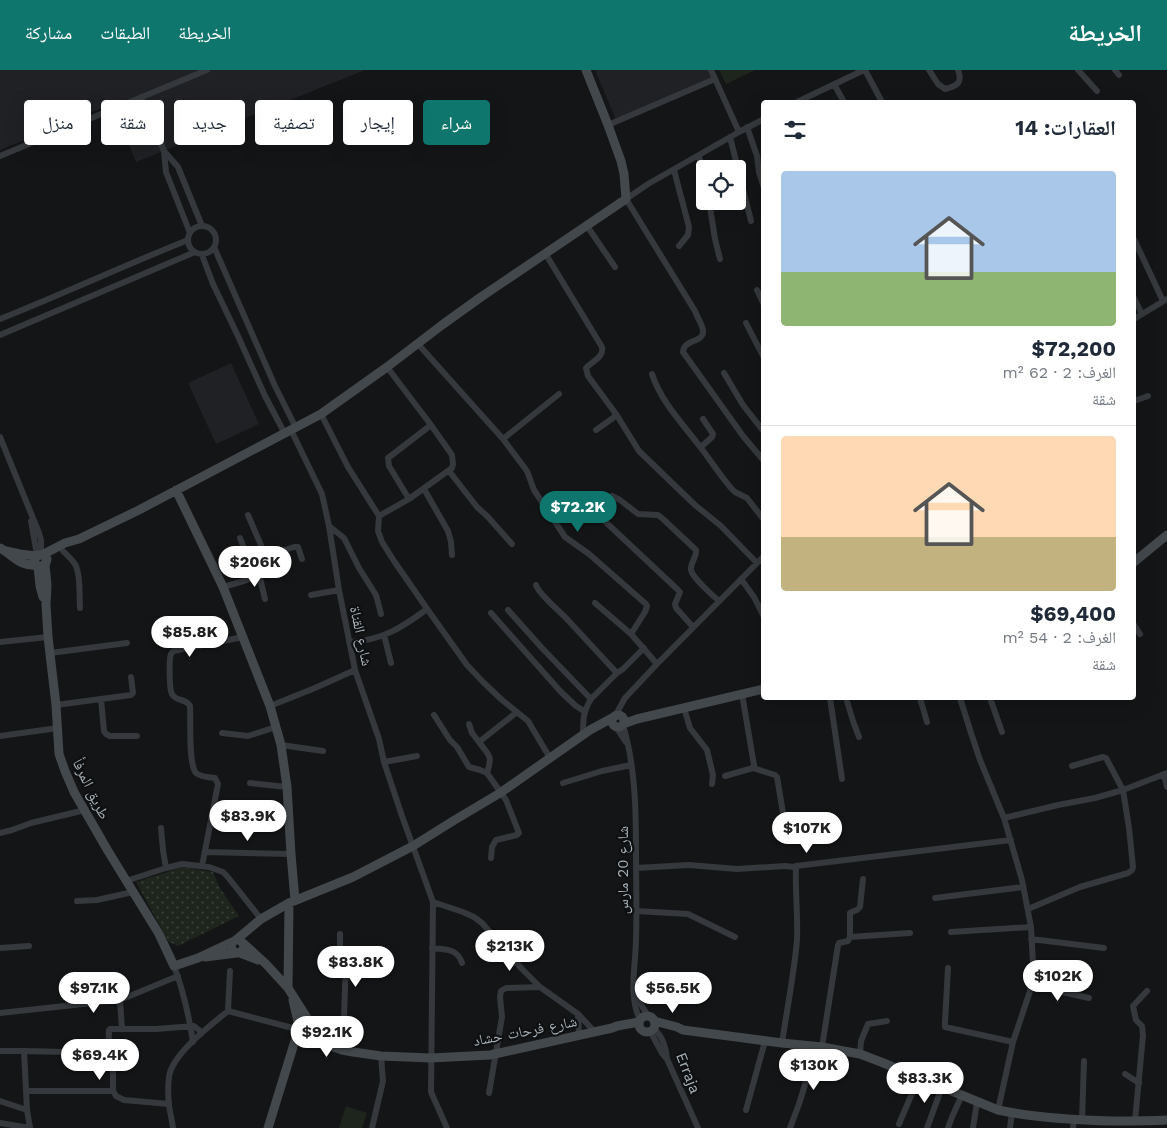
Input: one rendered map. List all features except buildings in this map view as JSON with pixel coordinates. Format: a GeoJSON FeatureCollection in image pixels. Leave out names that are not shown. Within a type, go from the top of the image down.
{"type":"FeatureCollection","features":[{"type":"Feature","properties":{"kind":"street"},"geometry":{"type":"LineString","coordinates":[[0,156],[207,70]]}},
{"type":"Feature","properties":{"kind":"street"},"geometry":{"type":"LineString","coordinates":[[586,70],[621,162],[626,200],[695,311],[702,328],[701,337],[686,345],[683,348],[683,352],[761,457]]}},
{"type":"Feature","properties":{"kind":"street"},"geometry":{"type":"LineString","coordinates":[[711,70],[739,132]]}},
{"type":"Feature","properties":{"kind":"street"},"geometry":{"type":"LineString","coordinates":[[810,99],[834,84],[864,70],[881,100]]}},
{"type":"Feature","properties":{"kind":"street"},"geometry":{"type":"LineString","coordinates":[[929,70],[938,84],[945,89],[958,84],[961,80],[958,70]]}},
{"type":"Feature","properties":{"kind":"street"},"geometry":{"type":"LineString","coordinates":[[1078,70],[1097,91]]}},
{"type":"Feature","properties":{"kind":"street"},"geometry":{"type":"LineString","coordinates":[[608,125],[715,79]]}},
{"type":"Feature","properties":{"kind":"street"},"geometry":{"type":"LineString","coordinates":[[834,84],[843,100]]}},
{"type":"Feature","properties":{"kind":"street"},"geometry":{"type":"LineString","coordinates":[[141,97],[164,151],[166,172],[189,236],[190,247],[202,255],[265,396],[291,431]]}},
{"type":"Feature","properties":{"kind":"street"},"geometry":{"type":"LineString","coordinates":[[2,549],[40,560],[65,544],[137,511],[291,431],[321,414],[465,308],[648,184],[761,120]]}},
{"type":"Feature","properties":{"kind":"street"},"geometry":{"type":"LineString","coordinates":[[747,127],[761,178]]}},
{"type":"Feature","properties":{"kind":"street"},"geometry":{"type":"LineString","coordinates":[[730,137],[751,222]]}},
{"type":"Feature","properties":{"kind":"street"},"geometry":{"type":"LineString","coordinates":[[164,151],[178,167],[202,226]]}},
{"type":"Feature","properties":{"kind":"street"},"geometry":{"type":"LineString","coordinates":[[699,156],[700,160]]}},
{"type":"Feature","properties":{"kind":"street"},"geometry":{"type":"LineString","coordinates":[[674,170],[689,227],[688,235],[679,246]]}},
{"type":"Feature","properties":{"kind":"street"},"geometry":{"type":"LineString","coordinates":[[710,210],[720,259]]}},
{"type":"Feature","properties":{"kind":"street"},"geometry":{"type":"LineString","coordinates":[[0,319],[155,253],[189,236],[195,228],[202,226],[209,228],[216,240],[214,248],[202,255]]}},
{"type":"Feature","properties":{"kind":"street"},"geometry":{"type":"LineString","coordinates":[[587,226],[615,267]]}},
{"type":"Feature","properties":{"kind":"street"},"geometry":{"type":"LineString","coordinates":[[1136,243],[1165,300],[1136,318]]}},
{"type":"Feature","properties":{"kind":"street"},"geometry":{"type":"LineString","coordinates":[[214,248],[275,386],[291,431]]}},
{"type":"Feature","properties":{"kind":"street"},"geometry":{"type":"LineString","coordinates":[[0,335],[195,252]]}},
{"type":"Feature","properties":{"kind":"street"},"geometry":{"type":"LineString","coordinates":[[545,253],[602,347],[602,355],[586,368],[588,376],[616,414],[639,451],[695,506],[721,526],[757,563]]}},
{"type":"Feature","properties":{"kind":"street"},"geometry":{"type":"LineString","coordinates":[[757,290],[761,299]]}},
{"type":"Feature","properties":{"kind":"street"},"geometry":{"type":"LineString","coordinates":[[1136,302],[1142,314]]}},
{"type":"Feature","properties":{"kind":"street"},"geometry":{"type":"LineString","coordinates":[[746,323],[761,352]]}},
{"type":"Feature","properties":{"kind":"street"},"geometry":{"type":"LineString","coordinates":[[418,344],[503,439],[527,471],[534,490],[566,537],[590,554],[646,604],[645,612],[631,634]]}},
{"type":"Feature","properties":{"kind":"street"},"geometry":{"type":"LineString","coordinates":[[379,516],[424,489],[449,471],[453,464],[452,455],[387,367]]}},
{"type":"Feature","properties":{"kind":"street"},"geometry":{"type":"LineString","coordinates":[[724,373],[743,405],[761,428]]}},
{"type":"Feature","properties":{"kind":"street"},"geometry":{"type":"LineString","coordinates":[[652,374],[659,390],[670,407],[731,488],[747,498],[761,516]]}},
{"type":"Feature","properties":{"kind":"street"},"geometry":{"type":"LineString","coordinates":[[503,439],[559,394]]}},
{"type":"Feature","properties":{"kind":"street"},"geometry":{"type":"LineString","coordinates":[[1136,400],[1148,396]]}},
{"type":"Feature","properties":{"kind":"street"},"geometry":{"type":"LineString","coordinates":[[321,414],[348,467],[379,516],[378,531],[382,542],[394,561],[468,665],[483,682],[528,721],[550,758]]}},
{"type":"Feature","properties":{"kind":"street"},"geometry":{"type":"LineString","coordinates":[[596,430],[616,414]]}},
{"type":"Feature","properties":{"kind":"street"},"geometry":{"type":"LineString","coordinates":[[701,447],[713,434],[703,419]]}},
{"type":"Feature","properties":{"kind":"street"},"geometry":{"type":"LineString","coordinates":[[409,499],[388,466],[388,458],[431,425]]}},
{"type":"Feature","properties":{"kind":"street","name":"شارع القناة"},"geometry":{"type":"LineString","coordinates":[[291,431],[319,487],[324,503],[355,670],[379,739],[384,762],[433,902]]}},
{"type":"Feature","properties":{"kind":"street"},"geometry":{"type":"LineString","coordinates":[[0,437],[39,533],[42,547],[40,586]]}},
{"type":"Feature","properties":{"kind":"street"},"geometry":{"type":"LineString","coordinates":[[449,471],[477,507],[512,544]]}},
{"type":"Feature","properties":{"kind":"street"},"geometry":{"type":"LineString","coordinates":[[424,489],[448,531],[452,542],[452,555]]}},
{"type":"Feature","properties":{"kind":"street"},"geometry":{"type":"LineString","coordinates":[[176,490],[222,587],[243,637],[270,706],[281,745],[288,788],[291,854],[290,991],[298,1028],[301,1036],[307,1038]]}},
{"type":"Feature","properties":{"kind":"street"},"geometry":{"type":"LineString","coordinates":[[612,496],[638,514],[658,515],[678,531],[696,550],[691,567],[692,572],[719,601]]}},
{"type":"Feature","properties":{"kind":"street"},"geometry":{"type":"LineString","coordinates":[[595,512],[680,592],[675,604],[676,608],[693,627]]}},
{"type":"Feature","properties":{"kind":"street"},"geometry":{"type":"LineString","coordinates":[[222,587],[257,576],[269,564],[248,514]]}},
{"type":"Feature","properties":{"kind":"street"},"geometry":{"type":"LineString","coordinates":[[329,526],[344,538],[376,595],[381,614]]}},
{"type":"Feature","properties":{"kind":"street"},"geometry":{"type":"LineString","coordinates":[[1136,560],[1167,537]]}},
{"type":"Feature","properties":{"kind":"street"},"geometry":{"type":"LineString","coordinates":[[240,538],[257,576],[264,599]]}},
{"type":"Feature","properties":{"kind":"street"},"geometry":{"type":"LineString","coordinates":[[20,562],[28,565],[63,550],[79,539]]}},
{"type":"Feature","properties":{"kind":"street"},"geometry":{"type":"LineString","coordinates":[[266,556],[294,547],[298,548],[302,559]]}},
{"type":"Feature","properties":{"kind":"street"},"geometry":{"type":"LineString","coordinates":[[2,549],[32,572],[40,586],[46,604]]}},
{"type":"Feature","properties":{"kind":"street"},"geometry":{"type":"LineString","coordinates":[[63,550],[76,566],[80,608]]}},
{"type":"Feature","properties":{"kind":"street"},"geometry":{"type":"LineString","coordinates":[[618,722],[625,698],[761,559]]}},
{"type":"Feature","properties":{"kind":"street"},"geometry":{"type":"LineString","coordinates":[[40,560],[47,585],[46,604]]}},
{"type":"Feature","properties":{"kind":"street"},"geometry":{"type":"LineString","coordinates":[[741,579],[761,611]]}},
{"type":"Feature","properties":{"kind":"street"},"geometry":{"type":"LineString","coordinates":[[536,585],[537,590],[617,673]]}},
{"type":"Feature","properties":{"kind":"street"},"geometry":{"type":"LineString","coordinates":[[311,596],[339,590]]}},
{"type":"Feature","properties":{"kind":"street"},"geometry":{"type":"LineString","coordinates":[[595,603],[631,634],[657,664]]}},
{"type":"Feature","properties":{"kind":"street","name":"طريق المرفأ"},"geometry":{"type":"LineString","coordinates":[[46,604],[60,754],[65,771],[85,810],[159,934],[174,966]]}},
{"type":"Feature","properties":{"kind":"street"},"geometry":{"type":"LineString","coordinates":[[349,642],[375,639],[410,622],[427,609]]}},
{"type":"Feature","properties":{"kind":"street"},"geometry":{"type":"LineString","coordinates":[[508,610],[591,699]]}},
{"type":"Feature","properties":{"kind":"street"},"geometry":{"type":"LineString","coordinates":[[491,613],[561,692],[584,711]]}},
{"type":"Feature","properties":{"kind":"street"},"geometry":{"type":"LineString","coordinates":[[190,621],[194,647]]}},
{"type":"Feature","properties":{"kind":"street"},"geometry":{"type":"LineString","coordinates":[[1136,627],[1140,634]]}},
{"type":"Feature","properties":{"kind":"street"},"geometry":{"type":"LineString","coordinates":[[384,635],[391,663]]}},
{"type":"Feature","properties":{"kind":"street"},"geometry":{"type":"LineString","coordinates":[[0,642],[48,637]]}},
{"type":"Feature","properties":{"kind":"street"},"geometry":{"type":"LineString","coordinates":[[202,866],[218,784],[214,778],[199,775],[194,771],[191,754],[190,706],[187,702],[172,695],[170,688],[170,660],[172,652],[178,650],[243,637]]}},
{"type":"Feature","properties":{"kind":"street"},"geometry":{"type":"LineString","coordinates":[[50,653],[127,643]]}},
{"type":"Feature","properties":{"kind":"street"},"geometry":{"type":"LineString","coordinates":[[585,734],[584,711],[591,699],[644,648]]}},
{"type":"Feature","properties":{"kind":"street"},"geometry":{"type":"LineString","coordinates":[[270,706],[355,670]]}},
{"type":"Feature","properties":{"kind":"street"},"geometry":{"type":"LineString","coordinates":[[56,705],[131,695],[133,693],[131,677]]}},
{"type":"Feature","properties":{"kind":"street"},"geometry":{"type":"LineString","coordinates":[[192,1042],[178,976],[174,966],[239,941],[251,926],[292,902],[354,877],[413,846],[500,793],[590,730],[761,690]]}},
{"type":"Feature","properties":{"kind":"street"},"geometry":{"type":"LineString","coordinates":[[742,694],[753,768]]}},
{"type":"Feature","properties":{"kind":"street"},"geometry":{"type":"LineString","coordinates":[[101,699],[104,731],[106,734],[110,736],[137,736]]}},
{"type":"Feature","properties":{"kind":"street"},"geometry":{"type":"LineString","coordinates":[[830,700],[842,779]]}},
{"type":"Feature","properties":{"kind":"street"},"geometry":{"type":"LineString","coordinates":[[847,700],[859,737]]}},
{"type":"Feature","properties":{"kind":"street"},"geometry":{"type":"LineString","coordinates":[[921,700],[927,722]]}},
{"type":"Feature","properties":{"kind":"street"},"geometry":{"type":"LineString","coordinates":[[961,700],[970,733],[1004,818],[1023,887],[1031,927],[1033,964],[1031,985],[1026,1006],[1013,1042],[998,1110]]}},
{"type":"Feature","properties":{"kind":"street"},"geometry":{"type":"LineString","coordinates":[[991,700],[1002,732]]}},
{"type":"Feature","properties":{"kind":"street"},"geometry":{"type":"LineString","coordinates":[[684,708],[690,728],[707,750],[713,775],[712,784]]}},
{"type":"Feature","properties":{"kind":"street"},"geometry":{"type":"LineString","coordinates":[[479,742],[518,712]]}},
{"type":"Feature","properties":{"kind":"street"},"geometry":{"type":"LineString","coordinates":[[434,715],[450,740],[457,747],[469,768],[487,773],[506,800],[518,833],[517,835],[496,840],[492,847],[491,858]]}},
{"type":"Feature","properties":{"kind":"street","name":"شارع 20 مارس"},"geometry":{"type":"LineString","coordinates":[[618,722],[629,747],[635,800],[635,1008],[647,1024]]}},
{"type":"Feature","properties":{"kind":"street"},"geometry":{"type":"LineString","coordinates":[[469,724],[472,733],[490,757],[491,762],[487,773]]}},
{"type":"Feature","properties":{"kind":"street"},"geometry":{"type":"LineString","coordinates":[[222,733],[248,736],[276,727]]}},
{"type":"Feature","properties":{"kind":"street"},"geometry":{"type":"LineString","coordinates":[[0,736],[58,728]]}},
{"type":"Feature","properties":{"kind":"street"},"geometry":{"type":"LineString","coordinates":[[281,745],[324,751]]}},
{"type":"Feature","properties":{"kind":"street"},"geometry":{"type":"LineString","coordinates":[[384,762],[416,756]]}},
{"type":"Feature","properties":{"kind":"street"},"geometry":{"type":"LineString","coordinates":[[1028,908],[1092,883],[1128,873],[1133,867],[1123,790],[1106,758],[1102,756],[1072,766]]}},
{"type":"Feature","properties":{"kind":"street"},"geometry":{"type":"LineString","coordinates":[[563,783],[631,764]]}},
{"type":"Feature","properties":{"kind":"street"},"geometry":{"type":"LineString","coordinates":[[726,776],[753,768],[774,775],[777,777],[784,819],[787,821],[820,818]]}},
{"type":"Feature","properties":{"kind":"street"},"geometry":{"type":"LineString","coordinates":[[1004,818],[1123,790],[1166,774],[1167,786]]}},
{"type":"Feature","properties":{"kind":"street"},"geometry":{"type":"LineString","coordinates":[[250,783],[288,788]]}},
{"type":"Feature","properties":{"kind":"street"},"geometry":{"type":"LineString","coordinates":[[0,833],[31,823],[85,810]]}},
{"type":"Feature","properties":{"kind":"street"},"geometry":{"type":"LineString","coordinates":[[161,828],[166,868]]}},
{"type":"Feature","properties":{"kind":"street"},"geometry":{"type":"LineString","coordinates":[[636,868],[680,866],[737,869],[794,867],[1010,840]]}},
{"type":"Feature","properties":{"kind":"street"},"geometry":{"type":"LineString","coordinates":[[205,852],[291,854]]}},
{"type":"Feature","properties":{"kind":"street"},"geometry":{"type":"LineString","coordinates":[[126,881],[182,864],[209,867],[223,872],[261,919]]}},
{"type":"Feature","properties":{"kind":"street"},"geometry":{"type":"LineString","coordinates":[[782,1043],[786,1009],[795,965],[797,938],[796,866]]}},
{"type":"Feature","properties":{"kind":"street"},"geometry":{"type":"LineString","coordinates":[[790,1128],[819,1046],[838,945],[841,942],[848,941],[850,937],[850,913],[860,907],[863,880]]}},
{"type":"Feature","properties":{"kind":"street"},"geometry":{"type":"LineString","coordinates":[[935,898],[1023,887]]}},
{"type":"Feature","properties":{"kind":"street"},"geometry":{"type":"LineString","coordinates":[[77,901],[97,900],[133,892]]}},
{"type":"Feature","properties":{"kind":"street"},"geometry":{"type":"LineString","coordinates":[[447,1128],[431,1092],[433,902],[462,912],[482,923],[540,987],[578,1014],[595,1032]]}},
{"type":"Feature","properties":{"kind":"street"},"geometry":{"type":"LineString","coordinates":[[636,911],[688,914],[735,937]]}},
{"type":"Feature","properties":{"kind":"street"},"geometry":{"type":"LineString","coordinates":[[951,932],[1031,927]]}},
{"type":"Feature","properties":{"kind":"street"},"geometry":{"type":"LineString","coordinates":[[850,937],[910,933]]}},
{"type":"Feature","properties":{"kind":"street"},"geometry":{"type":"LineString","coordinates":[[338,1042],[338,1034],[342,1028],[344,1018],[346,959],[346,957],[339,955],[340,934]]}},
{"type":"Feature","properties":{"kind":"street"},"geometry":{"type":"LineString","coordinates":[[1031,939],[1104,948]]}},
{"type":"Feature","properties":{"kind":"street"},"geometry":{"type":"LineString","coordinates":[[198,958],[238,953],[243,950],[239,941]]}},
{"type":"Feature","properties":{"kind":"street"},"geometry":{"type":"LineString","coordinates":[[239,941],[266,964],[290,991],[316,1029],[314,1035],[307,1038],[290,1059]]}},
{"type":"Feature","properties":{"kind":"street"},"geometry":{"type":"LineString","coordinates":[[0,948],[29,946]]}},
{"type":"Feature","properties":{"kind":"street"},"geometry":{"type":"LineString","coordinates":[[432,948],[454,951],[462,963]]}},
{"type":"Feature","properties":{"kind":"street"},"geometry":{"type":"LineString","coordinates":[[238,953],[266,964]]}},
{"type":"Feature","properties":{"kind":"street"},"geometry":{"type":"LineString","coordinates":[[948,968],[945,1027],[1013,1042]]}},
{"type":"Feature","properties":{"kind":"street"},"geometry":{"type":"LineString","coordinates":[[173,1128],[169,1104],[170,1070],[175,1060],[192,1042],[228,1010],[230,971]]}},
{"type":"Feature","properties":{"kind":"street"},"geometry":{"type":"LineString","coordinates":[[0,1013],[120,1000],[178,976]]}},
{"type":"Feature","properties":{"kind":"street"},"geometry":{"type":"LineString","coordinates":[[1031,985],[1089,998]]}},
{"type":"Feature","properties":{"kind":"street"},"geometry":{"type":"LineString","coordinates":[[489,1093],[502,1017],[501,991],[506,988],[540,987]]}},
{"type":"Feature","properties":{"kind":"street"},"geometry":{"type":"LineString","coordinates":[[1135,1121],[1142,1054],[1142,1030],[1141,1024],[1136,1020],[1133,1006],[1147,991]]}},
{"type":"Feature","properties":{"kind":"street"},"geometry":{"type":"LineString","coordinates":[[120,1000],[122,1029]]}},
{"type":"Feature","properties":{"kind":"street"},"geometry":{"type":"LineString","coordinates":[[228,1010],[298,1028]]}},
{"type":"Feature","properties":{"kind":"street"},"geometry":{"type":"LineString","coordinates":[[578,1014],[579,1036]]}},
{"type":"Feature","properties":{"kind":"street"},"geometry":{"type":"LineString","coordinates":[[268,1128],[298,1028],[302,1022],[309,1021]]}},
{"type":"Feature","properties":{"kind":"street"},"geometry":{"type":"LineString","coordinates":[[860,1054],[861,1041],[868,1024],[887,1021]]}},
{"type":"Feature","properties":{"kind":"street","name":"شارع فرحات حشاد"},"geometry":{"type":"LineString","coordinates":[[307,1038],[353,1052],[381,1056],[431,1058],[490,1055],[617,1026],[647,1024],[676,1032],[683,1030],[819,1046],[860,1054],[998,1110],[1012,1113],[1076,1123],[1167,1120]]}},
{"type":"Feature","properties":{"kind":"street","name":"Erraja"},"geometry":{"type":"LineString","coordinates":[[647,1024],[667,1059],[698,1128]]}},
{"type":"Feature","properties":{"kind":"street"},"geometry":{"type":"LineString","coordinates":[[169,1104],[124,1100],[116,1096],[113,1091],[113,1064],[109,1060],[108,1053],[110,1030],[190,1028],[194,1026],[201,1034]]}},
{"type":"Feature","properties":{"kind":"street","name":"شارع فرحات حشاد"},"geometry":{"type":"LineString","coordinates":[[316,1029],[353,1052]]}},
{"type":"Feature","properties":{"kind":"street"},"geometry":{"type":"LineString","coordinates":[[746,1110],[765,1041]]}},
{"type":"Feature","properties":{"kind":"street"},"geometry":{"type":"LineString","coordinates":[[0,1051],[108,1053]]}},
{"type":"Feature","properties":{"kind":"street"},"geometry":{"type":"LineString","coordinates":[[0,1123],[30,1128],[27,1110],[24,1051]]}},
{"type":"Feature","properties":{"kind":"street"},"geometry":{"type":"LineString","coordinates":[[372,1128],[383,1081],[381,1056]]}},
{"type":"Feature","properties":{"kind":"street"},"geometry":{"type":"LineString","coordinates":[[1076,1123],[1084,1061]]}},
{"type":"Feature","properties":{"kind":"street"},"geometry":{"type":"LineString","coordinates":[[1125,1074],[1139,1083]]}},
{"type":"Feature","properties":{"kind":"street"},"geometry":{"type":"LineString","coordinates":[[899,1124],[919,1077]]}},
{"type":"Feature","properties":{"kind":"street"},"geometry":{"type":"LineString","coordinates":[[927,1128],[942,1087]]}},
{"type":"Feature","properties":{"kind":"street"},"geometry":{"type":"LineString","coordinates":[[27,1091],[113,1091]]}},
{"type":"Feature","properties":{"kind":"street"},"geometry":{"type":"LineString","coordinates":[[948,1128],[962,1096]]}},
{"type":"Feature","properties":{"kind":"street"},"geometry":{"type":"LineString","coordinates":[[0,1101],[27,1110]]}},
{"type":"Feature","properties":{"kind":"street"},"geometry":{"type":"LineString","coordinates":[[973,1128],[978,1102]]}},
{"type":"Feature","properties":{"kind":"street"},"geometry":{"type":"LineString","coordinates":[[1010,1128],[1012,1113]]}},
{"type":"Feature","properties":{"kind":"shaded area"},"geometry":{"type":"Polygon","coordinates":[[[0,70],[365,70],[290,100],[255,100],[255,114],[245,118],[245,100],[174,100],[174,145],[178,145],[136,162],[129,145],[164,145],[164,100],[101,100],[101,109],[91,113],[91,100],[24,100],[24,140],[0,150],[0,70]]]}},
{"type":"Feature","properties":{"kind":"shaded area"},"geometry":{"type":"Polygon","coordinates":[[[595,70],[710,70],[714,78],[616,120],[595,70]]]}},
{"type":"Feature","properties":{"kind":"shaded area"},"geometry":{"type":"Polygon","coordinates":[[[719,70],[755,70],[726,84],[719,70]]]}},
{"type":"Feature","properties":{"kind":"shaded area"},"geometry":{"type":"Polygon","coordinates":[[[231,363],[259,424],[216,444],[188,383],[231,363]]]}},
{"type":"Feature","properties":{"kind":"shaded area"},"geometry":{"type":"Polygon","coordinates":[[[183,867],[213,872],[220,888],[239,916],[178,946],[169,942],[136,882],[183,867]]]}},
{"type":"Feature","properties":{"kind":"shaded area"},"geometry":{"type":"Polygon","coordinates":[[[346,1106],[367,1113],[362,1128],[339,1128],[346,1106]]]}}]}
